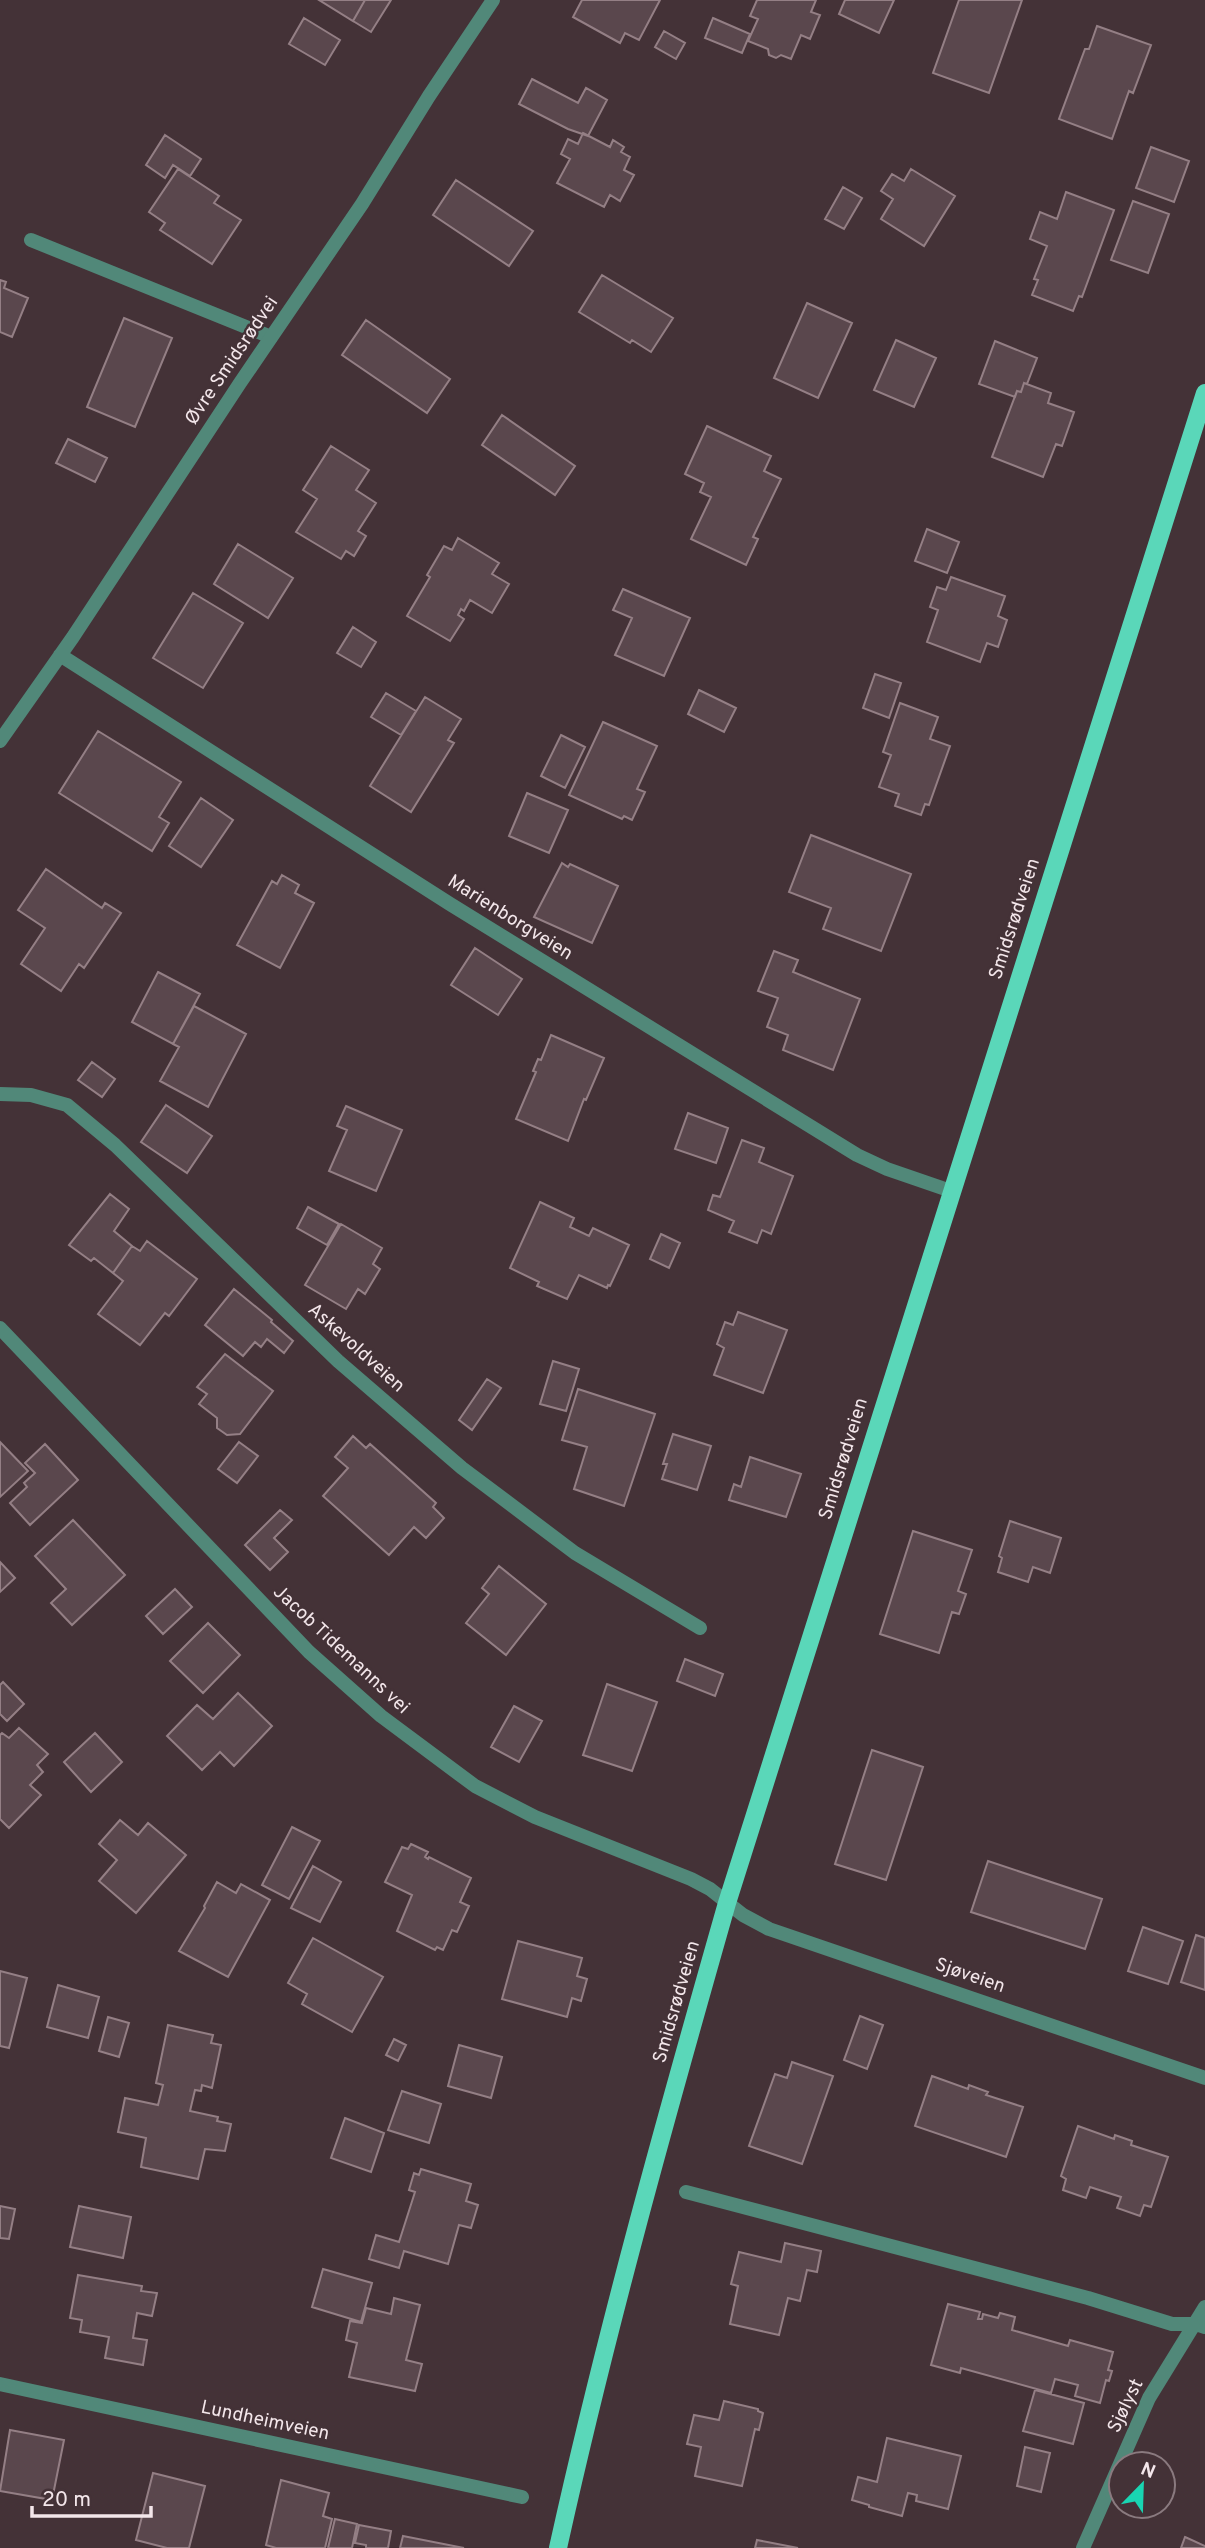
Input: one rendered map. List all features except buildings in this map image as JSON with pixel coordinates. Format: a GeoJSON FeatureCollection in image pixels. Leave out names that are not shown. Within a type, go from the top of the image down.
{"type":"FeatureCollection","features":[{"type":"Feature","properties":{"kind":"main road","name":"Smidsrødveien"},"geometry":{"type":"LineString","coordinates":[[558,2548],[609,2333],[727,1903],[1205,393]]}},
{"type":"Feature","properties":{"kind":"street","name":"Øvre Smidsrødvei"},"geometry":{"type":"LineString","coordinates":[[0,741],[362,204],[493,0]]}},
{"type":"Feature","properties":{"kind":"street"},"geometry":{"type":"LineString","coordinates":[[31,240],[271,337]]}},
{"type":"Feature","properties":{"kind":"street","name":"Marienborgveien"},"geometry":{"type":"LineString","coordinates":[[60,654],[450,904],[847,1149],[887,1169],[951,1191]]}},
{"type":"Feature","properties":{"kind":"street","name":"Askevoldveien"},"geometry":{"type":"LineString","coordinates":[[0,1094],[31,1096],[66,1105],[115,1145],[338,1361],[462,1468],[575,1553],[700,1628]]}},
{"type":"Feature","properties":{"kind":"street","name":"Jacob Tidemanns vei"},"geometry":{"type":"LineString","coordinates":[[0,1328],[309,1652],[381,1716],[475,1786],[535,1817],[691,1879],[710,1889],[727,1903]]}},
{"type":"Feature","properties":{"kind":"street","name":"Sjøveien"},"geometry":{"type":"LineString","coordinates":[[727,1903],[769,1929],[1205,2078]]}},
{"type":"Feature","properties":{"kind":"street"},"geometry":{"type":"LineString","coordinates":[[685,2192],[1088,2298],[1172,2324],[1200,2326]]}},
{"type":"Feature","properties":{"kind":"street","name":"Sjølyst"},"geometry":{"type":"LineString","coordinates":[[1083,2548],[1149,2398],[1200,2326],[1205,2307]]}},
{"type":"Feature","properties":{"kind":"street","name":"Lundheimveien"},"geometry":{"type":"LineString","coordinates":[[0,2384],[522,2497]]}}]}
